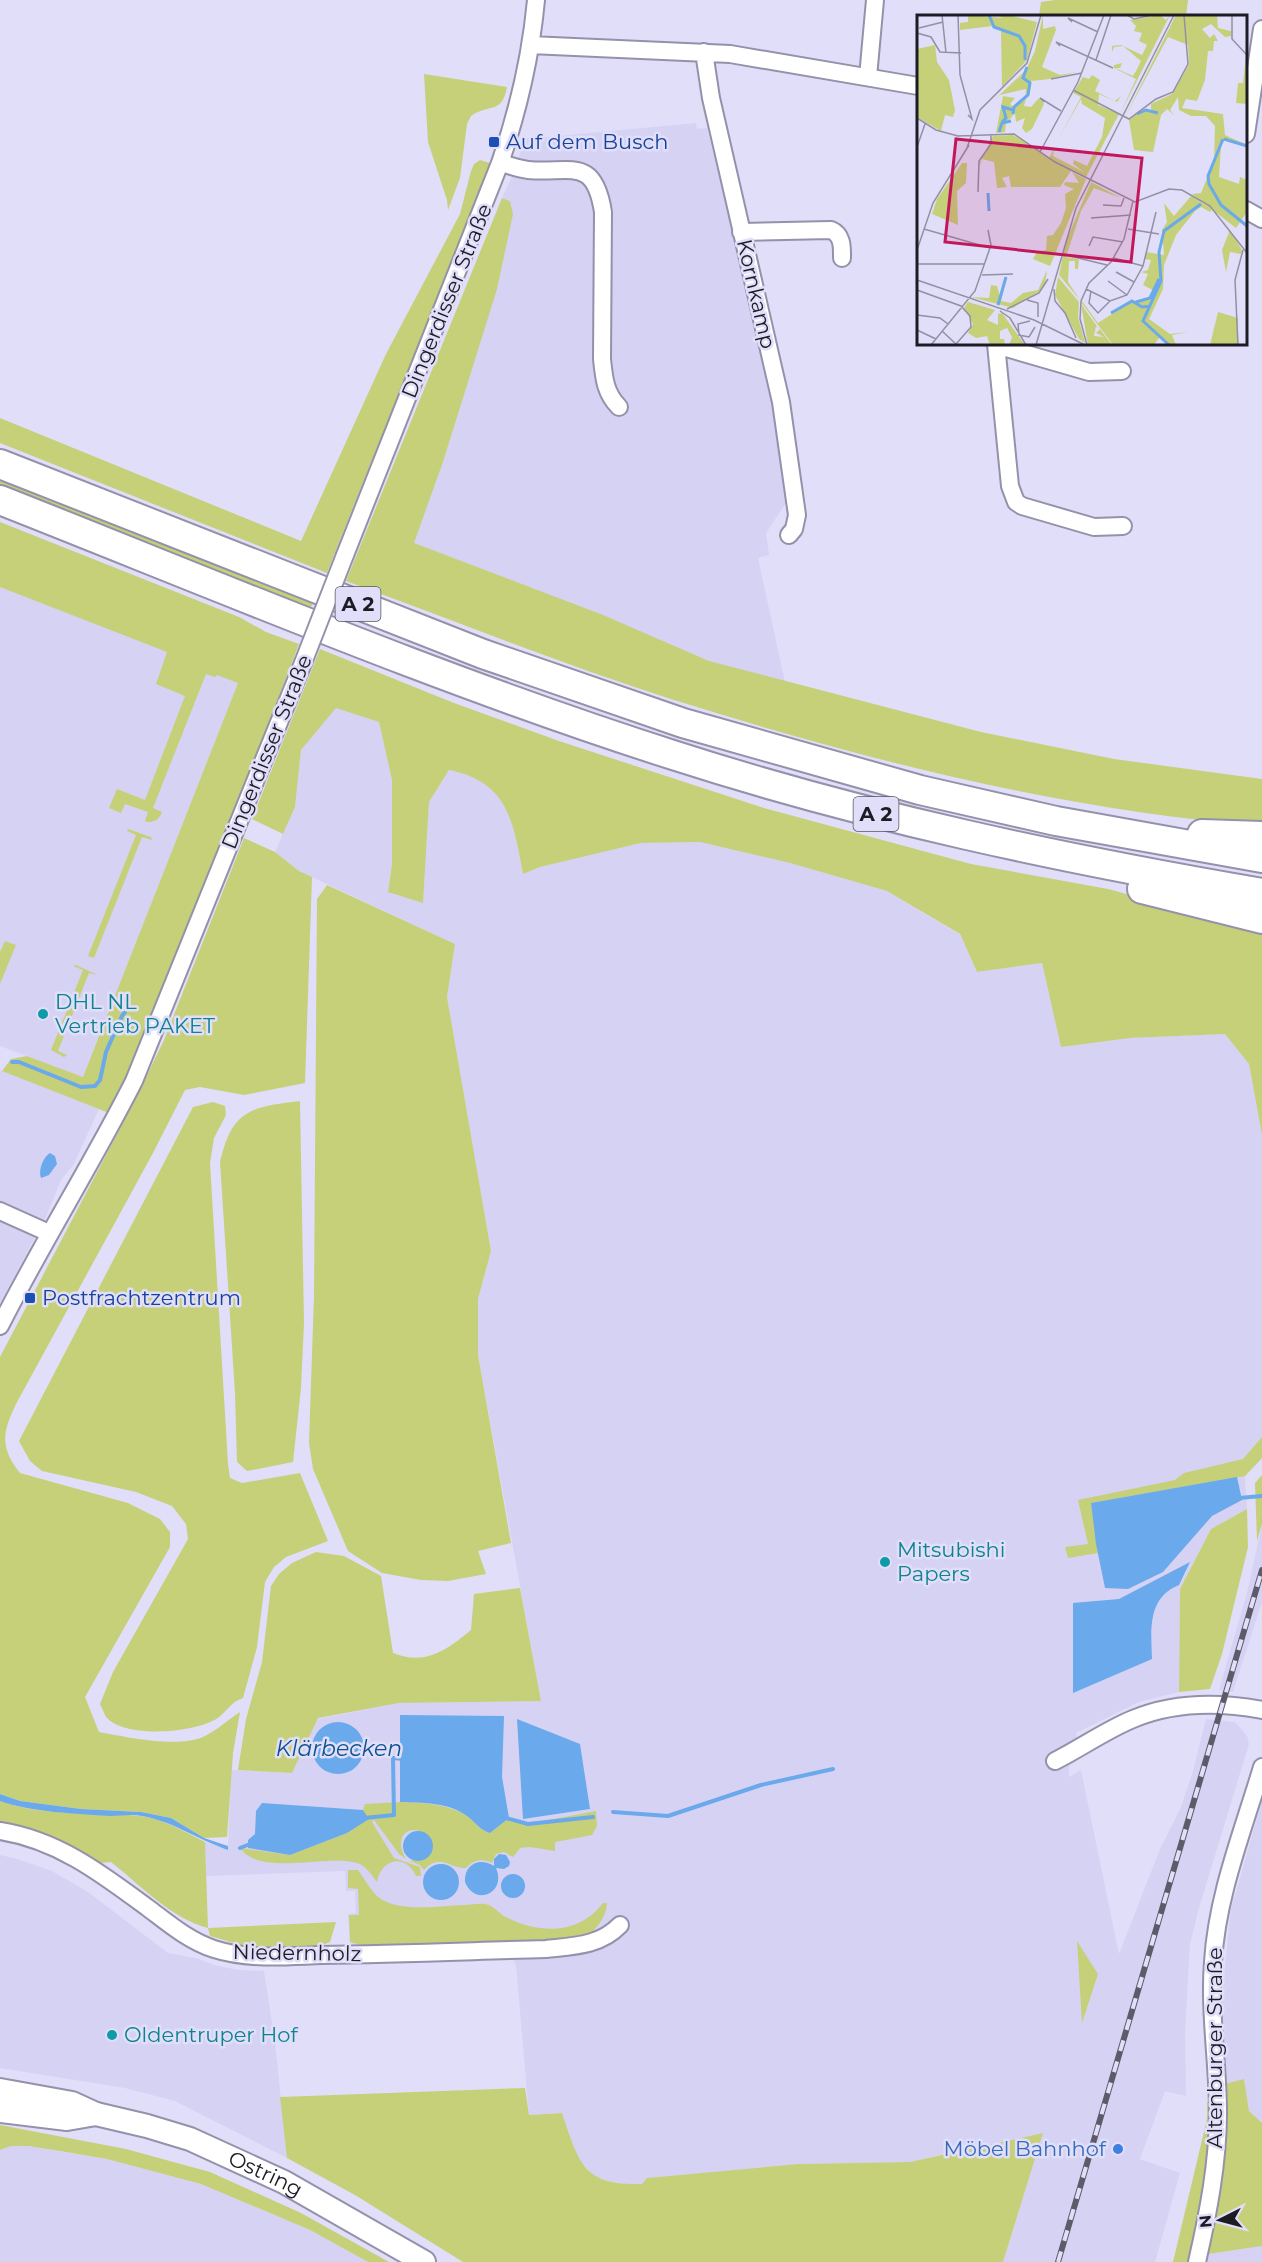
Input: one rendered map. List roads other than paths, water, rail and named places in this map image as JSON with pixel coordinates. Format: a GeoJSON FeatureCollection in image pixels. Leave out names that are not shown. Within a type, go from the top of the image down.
{"type":"FeatureCollection","features":[{"type":"Feature","properties":{"kind":"highway","name":"A 2"},"geometry":{"type":"LineString","coordinates":[[0,464],[483,654],[683,723],[920,790],[1134,836],[1262,858]]}},
{"type":"Feature","properties":{"kind":"highway","name":"A 2"},"geometry":{"type":"LineString","coordinates":[[0,500],[499,696],[674,755],[896,819],[1082,861],[1262,894]]}},
{"type":"Feature","properties":{"kind":"highway"},"geometry":{"type":"LineString","coordinates":[[1134,836],[1233,834],[1262,836]]}},
{"type":"Feature","properties":{"kind":"highway"},"geometry":{"type":"LineString","coordinates":[[1082,861],[1104,880],[1262,919]]}},
{"type":"Feature","properties":{"kind":"main road","name":"Ostring"},"geometry":{"type":"LineString","coordinates":[[0,2090],[72,2103],[96,2114],[179,2136],[284,2182],[424,2262]]}},
{"type":"Feature","properties":{"kind":"main road","name":"Ostring"},"geometry":{"type":"LineString","coordinates":[[0,2110],[67,2119],[96,2114]]}},
{"type":"Feature","properties":{"kind":"street","name":"Dingerdisser Straße"},"geometry":{"type":"LineString","coordinates":[[0,1326],[134,1081],[303,663],[500,162],[511,130],[530,45],[536,0]]}},
{"type":"Feature","properties":{"kind":"street"},"geometry":{"type":"LineString","coordinates":[[868,77],[874,0]]}},
{"type":"Feature","properties":{"kind":"street"},"geometry":{"type":"LineString","coordinates":[[1247,122],[1262,29]]}},
{"type":"Feature","properties":{"kind":"street"},"geometry":{"type":"LineString","coordinates":[[530,45],[704,52],[750,57],[917,86]]}},
{"type":"Feature","properties":{"kind":"street","name":"Kornkamp"},"geometry":{"type":"LineString","coordinates":[[704,52],[709,89],[783,414],[797,515],[794,529],[789,535]]}},
{"type":"Feature","properties":{"kind":"street"},"geometry":{"type":"LineString","coordinates":[[500,162],[526,170],[580,171],[592,180],[597,188],[603,212],[602,359],[604,378],[612,399],[619,406]]}},
{"type":"Feature","properties":{"kind":"street"},"geometry":{"type":"LineString","coordinates":[[1247,211],[1262,219]]}},
{"type":"Feature","properties":{"kind":"street"},"geometry":{"type":"LineString","coordinates":[[741,232],[836,231],[840,240],[842,258]]}},
{"type":"Feature","properties":{"kind":"street"},"geometry":{"type":"LineString","coordinates":[[996,345],[1010,486],[1016,502],[1022,506],[1094,528],[1123,526]]}},
{"type":"Feature","properties":{"kind":"street"},"geometry":{"type":"LineString","coordinates":[[999,345],[1089,372],[1122,371]]}},
{"type":"Feature","properties":{"kind":"street"},"geometry":{"type":"LineString","coordinates":[[0,1211],[49,1233]]}},
{"type":"Feature","properties":{"kind":"street"},"geometry":{"type":"LineString","coordinates":[[1055,1761],[1133,1719],[1161,1711],[1210,1704],[1262,1710]]}},
{"type":"Feature","properties":{"kind":"street","name":"Altenburger Straße"},"geometry":{"type":"LineString","coordinates":[[1197,2262],[1218,2142],[1212,1991],[1217,1925],[1225,1890],[1262,1767]]}},
{"type":"Feature","properties":{"kind":"street","name":"Niedernholz"},"geometry":{"type":"LineString","coordinates":[[0,1831],[24,1836],[70,1854],[197,1941],[212,1948],[244,1955],[354,1955],[546,1949],[601,1940],[612,1934],[620,1925]]}},
{"type":"Feature","properties":{"kind":"water"},"geometry":{"type":"Polygon","coordinates":[[[50,1153],[55,1156],[57,1164],[49,1175],[41,1178],[42,1164],[50,1153]]]}},
{"type":"Feature","properties":{"kind":"water"},"geometry":{"type":"Polygon","coordinates":[[[1237,1477],[1242,1500],[1212,1516],[1163,1572],[1128,1589],[1105,1588],[1091,1503],[1237,1477]]]}},
{"type":"Feature","properties":{"kind":"water"},"geometry":{"type":"Polygon","coordinates":[[[1190,1562],[1179,1585],[1161,1598],[1156,1606],[1151,1637],[1152,1659],[1073,1693],[1073,1603],[1119,1599],[1190,1562]]]}},
{"type":"Feature","properties":{"kind":"water"},"geometry":{"type":"Polygon","coordinates":[[[400,1715],[504,1716],[502,1777],[509,1818],[490,1833],[480,1828],[460,1811],[452,1808],[435,1804],[400,1802],[400,1715]]]}},
{"type":"Feature","properties":{"kind":"water"},"geometry":{"type":"Polygon","coordinates":[[[517,1719],[580,1744],[590,1809],[523,1819],[517,1719]]]}},
{"type":"Feature","properties":{"kind":"water","name":"Klärbecken"},"geometry":{"type":"Polygon","coordinates":[[[333,1722],[343,1722],[357,1729],[364,1748],[357,1767],[343,1774],[333,1774],[323,1770],[316,1763],[312,1753],[312,1743],[316,1733],[323,1726],[333,1722]]]}},
{"type":"Feature","properties":{"kind":"water"},"geometry":{"type":"Polygon","coordinates":[[[0,1794],[20,1801],[81,1809],[141,1812],[171,1818],[204,1838],[228,1846],[228,1850],[153,1818],[138,1815],[110,1816],[40,1810],[0,1801],[0,1794]]]}},
{"type":"Feature","properties":{"kind":"water"},"geometry":{"type":"Polygon","coordinates":[[[262,1803],[363,1810],[369,1819],[347,1833],[290,1855],[248,1848],[248,1840],[255,1834],[256,1811],[262,1803]]]}},
{"type":"Feature","properties":{"kind":"water"},"geometry":{"type":"Polygon","coordinates":[[[418,1831],[424,1832],[432,1840],[432,1852],[424,1860],[418,1861],[412,1860],[404,1852],[403,1846],[404,1840],[412,1832],[418,1831]]]}},
{"type":"Feature","properties":{"kind":"water"},"geometry":{"type":"Polygon","coordinates":[[[499,1854],[506,1855],[510,1862],[509,1866],[504,1869],[496,1868],[498,1877],[494,1890],[482,1895],[470,1890],[465,1882],[465,1876],[470,1867],[478,1862],[494,1866],[494,1859],[499,1854]]]}},
{"type":"Feature","properties":{"kind":"water"},"geometry":{"type":"Polygon","coordinates":[[[441,1864],[454,1869],[459,1882],[454,1895],[441,1900],[428,1895],[423,1882],[428,1869],[441,1864]]]}},
{"type":"Feature","properties":{"kind":"water"},"geometry":{"type":"Polygon","coordinates":[[[513,1874],[521,1878],[525,1886],[521,1894],[513,1898],[505,1894],[501,1886],[505,1878],[513,1874]]]}},
{"type":"Feature","properties":{"kind":"waterway"},"geometry":{"type":"LineString","coordinates":[[12,1062],[19,1062],[81,1087],[95,1086],[100,1080],[106,1052],[125,1012]]}},
{"type":"Feature","properties":{"kind":"waterway"},"geometry":{"type":"LineString","coordinates":[[1239,1498],[1262,1496]]}},
{"type":"Feature","properties":{"kind":"waterway"},"geometry":{"type":"LineString","coordinates":[[364,1818],[394,1815],[393,1758],[403,1759]]}},
{"type":"Feature","properties":{"kind":"waterway"},"geometry":{"type":"LineString","coordinates":[[613,1812],[668,1816],[761,1785],[833,1769]]}},
{"type":"Feature","properties":{"kind":"waterway"},"geometry":{"type":"LineString","coordinates":[[506,1818],[528,1824],[593,1817]]}},
{"type":"Feature","properties":{"kind":"waterway"},"geometry":{"type":"LineString","coordinates":[[240,1848],[250,1844]]}},
{"type":"Feature","properties":{"kind":"railway"},"geometry":{"type":"LineString","coordinates":[[1058,2262],[1262,1570]]}},
{"type":"Feature","properties":{"kind":"place","name":"Auf dem Busch"},"geometry":{"type":"Point","coordinates":[494,142]}},
{"type":"Feature","properties":{"kind":"place","name":"DHL NL Vertrieb PAKET"},"geometry":{"type":"Point","coordinates":[43,1014]}},
{"type":"Feature","properties":{"kind":"place","name":"Postfrachtzentrum"},"geometry":{"type":"Point","coordinates":[30,1298]}},
{"type":"Feature","properties":{"kind":"place","name":"Mitsubishi Papers"},"geometry":{"type":"Point","coordinates":[885,1562]}},
{"type":"Feature","properties":{"kind":"place","name":"Oldentruper Hof"},"geometry":{"type":"Point","coordinates":[112,2035]}},
{"type":"Feature","properties":{"kind":"place","name":"Möbel Bahnhof"},"geometry":{"type":"Point","coordinates":[1118,2149]}}]}
